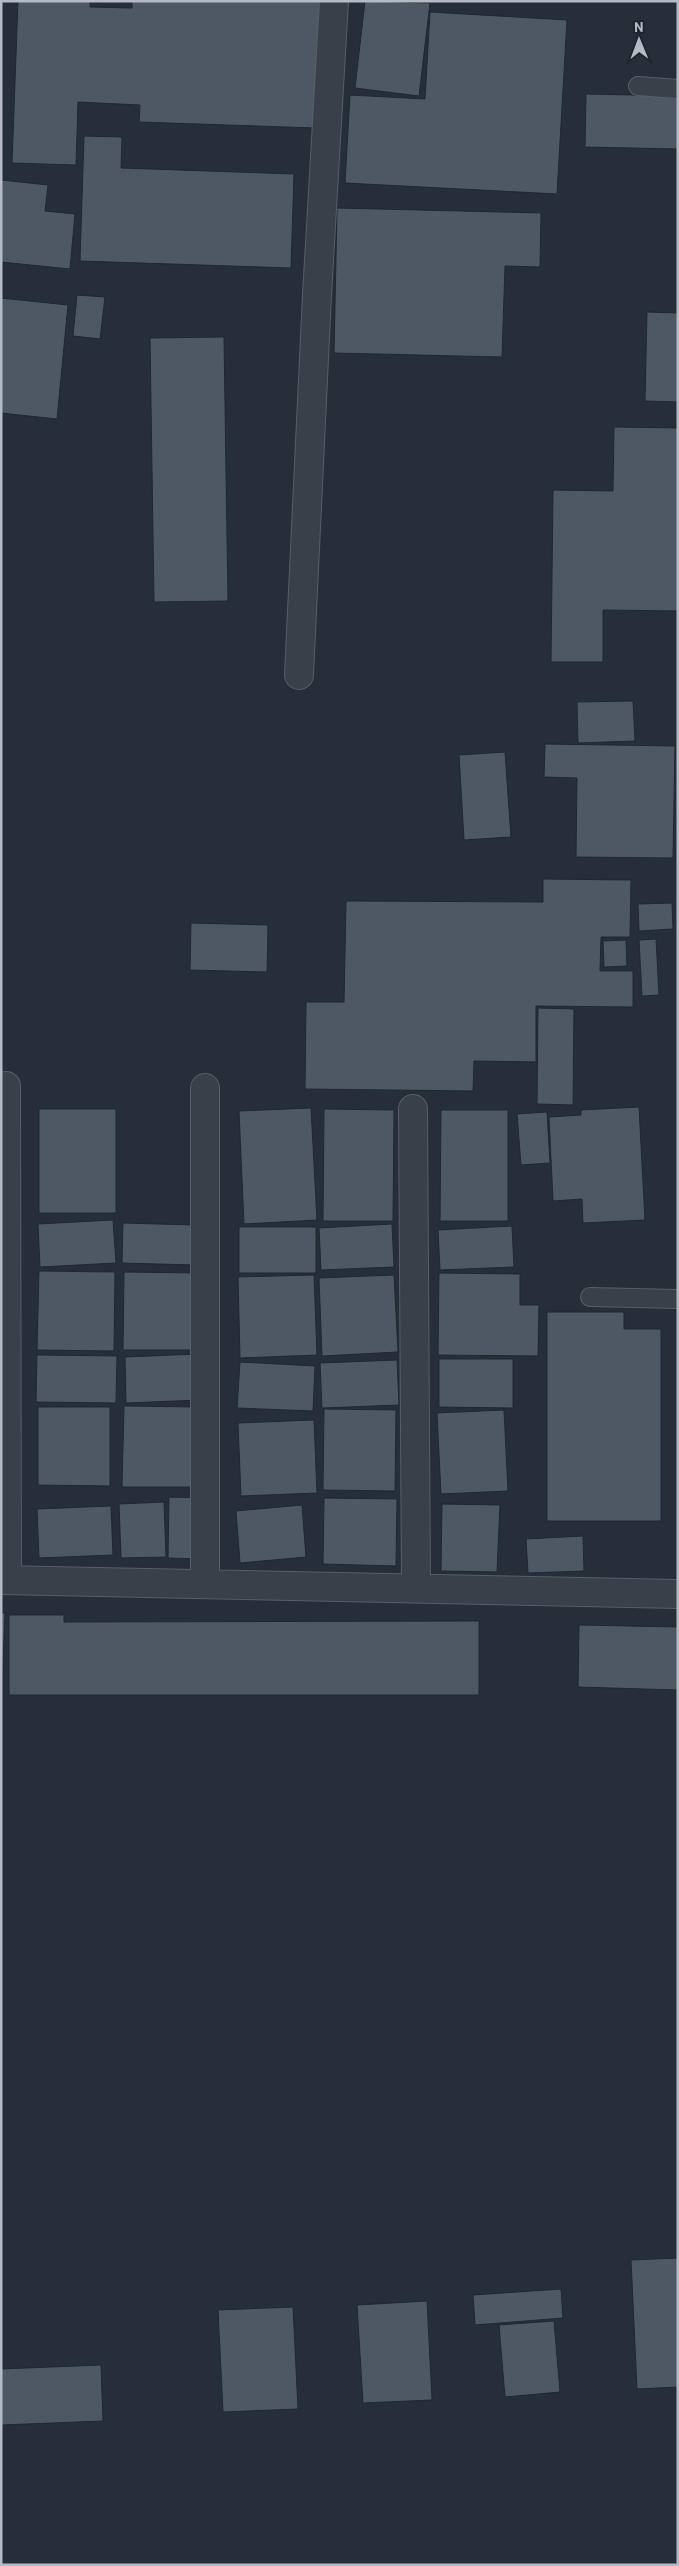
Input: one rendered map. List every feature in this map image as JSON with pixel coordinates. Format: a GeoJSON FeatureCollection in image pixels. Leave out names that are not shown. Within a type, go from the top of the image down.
{"type":"FeatureCollection","features":[{"type":"Feature","properties":{"kind":"street"},"geometry":{"type":"LineString","coordinates":[[299,676],[317,295],[334,1]]}},
{"type":"Feature","properties":{"kind":"street"},"geometry":{"type":"LineString","coordinates":[[6,1086],[4,1580],[678,1594]]}},
{"type":"Feature","properties":{"kind":"street"},"geometry":{"type":"LineString","coordinates":[[205,1088],[205,1584]]}},
{"type":"Feature","properties":{"kind":"street"},"geometry":{"type":"LineString","coordinates":[[413,1109],[416,1588]]}},
{"type":"Feature","properties":{"kind":"lane"},"geometry":{"type":"LineString","coordinates":[[638,86],[678,89]]}},
{"type":"Feature","properties":{"kind":"lane"},"geometry":{"type":"LineString","coordinates":[[590,1297],[678,1300]]}},
{"type":"Feature","properties":{"kind":"building"},"geometry":{"type":"Polygon","coordinates":[[[18,1],[90,1],[90,7],[132,8],[132,1],[321,1],[316,128],[139,122],[140,105],[78,102],[76,165],[12,163],[18,1]]]}},
{"type":"Feature","properties":{"kind":"building"},"geometry":{"type":"Polygon","coordinates":[[[365,1],[430,3],[419,96],[355,88],[365,1]]]}},
{"type":"Feature","properties":{"kind":"building"},"geometry":{"type":"Polygon","coordinates":[[[430,12],[567,20],[557,194],[345,183],[350,95],[425,99],[430,12]]]}},
{"type":"Feature","properties":{"kind":"building"},"geometry":{"type":"Polygon","coordinates":[[[586,94],[678,96],[678,149],[585,147],[586,94]]]}},
{"type":"Feature","properties":{"kind":"building"},"geometry":{"type":"Polygon","coordinates":[[[84,136],[122,137],[121,168],[294,174],[291,268],[80,261],[84,136]]]}},
{"type":"Feature","properties":{"kind":"building"},"geometry":{"type":"Polygon","coordinates":[[[1,180],[48,185],[45,211],[75,214],[70,269],[1,262],[1,180]]]}},
{"type":"Feature","properties":{"kind":"building"},"geometry":{"type":"Polygon","coordinates":[[[337,208],[541,213],[540,267],[505,266],[502,357],[334,353],[337,208]]]}},
{"type":"Feature","properties":{"kind":"building"},"geometry":{"type":"Polygon","coordinates":[[[77,295],[105,297],[100,339],[73,336],[77,295]]]}},
{"type":"Feature","properties":{"kind":"building"},"geometry":{"type":"Polygon","coordinates":[[[1,298],[68,305],[57,419],[1,413],[1,298]]]}},
{"type":"Feature","properties":{"kind":"building"},"geometry":{"type":"Polygon","coordinates":[[[647,312],[678,313],[678,402],[645,401],[647,312]]]}},
{"type":"Feature","properties":{"kind":"building"},"geometry":{"type":"Polygon","coordinates":[[[224,337],[228,601],[154,602],[150,338],[224,337]]]}},
{"type":"Feature","properties":{"kind":"building"},"geometry":{"type":"Polygon","coordinates":[[[614,427],[678,428],[678,611],[603,610],[603,662],[551,662],[553,490],[613,491],[614,427]]]}},
{"type":"Feature","properties":{"kind":"building"},"geometry":{"type":"Polygon","coordinates":[[[633,701],[635,741],[578,743],[577,702],[633,701]]]}},
{"type":"Feature","properties":{"kind":"building"},"geometry":{"type":"Polygon","coordinates":[[[545,744],[675,746],[673,858],[576,857],[577,778],[544,777],[545,744]]]}},
{"type":"Feature","properties":{"kind":"building"},"geometry":{"type":"Polygon","coordinates":[[[505,752],[511,837],[464,840],[459,755],[505,752]]]}},
{"type":"Feature","properties":{"kind":"building"},"geometry":{"type":"Polygon","coordinates":[[[543,879],[631,880],[630,937],[601,937],[600,971],[633,971],[633,1007],[536,1006],[536,1062],[474,1061],[473,1091],[305,1089],[306,1002],[344,1002],[346,901],[543,902],[543,879]]]}},
{"type":"Feature","properties":{"kind":"building"},"geometry":{"type":"Polygon","coordinates":[[[672,903],[673,929],[639,931],[638,904],[672,903]]]}},
{"type":"Feature","properties":{"kind":"building"},"geometry":{"type":"Polygon","coordinates":[[[191,923],[268,925],[267,972],[190,970],[191,923]]]}},
{"type":"Feature","properties":{"kind":"building"},"geometry":{"type":"Polygon","coordinates":[[[656,939],[659,995],[642,996],[639,940],[656,939]]]}},
{"type":"Feature","properties":{"kind":"building"},"geometry":{"type":"Polygon","coordinates":[[[626,940],[627,966],[604,967],[603,941],[626,940]]]}},
{"type":"Feature","properties":{"kind":"building"},"geometry":{"type":"Polygon","coordinates":[[[538,1008],[574,1009],[573,1105],[537,1104],[538,1008]]]}},
{"type":"Feature","properties":{"kind":"building"},"geometry":{"type":"Polygon","coordinates":[[[639,1107],[645,1220],[583,1223],[582,1199],[553,1201],[549,1117],[581,1115],[581,1110],[639,1107]]]}},
{"type":"Feature","properties":{"kind":"building"},"geometry":{"type":"Polygon","coordinates":[[[311,1108],[317,1220],[244,1224],[239,1111],[311,1108]]]}},
{"type":"Feature","properties":{"kind":"building"},"geometry":{"type":"Polygon","coordinates":[[[39,1109],[116,1109],[116,1213],[39,1213],[39,1109]]]}},
{"type":"Feature","properties":{"kind":"building"},"geometry":{"type":"Polygon","coordinates":[[[324,1109],[394,1110],[393,1221],[323,1221],[324,1109]]]}},
{"type":"Feature","properties":{"kind":"building"},"geometry":{"type":"Polygon","coordinates":[[[441,1110],[508,1110],[508,1221],[440,1221],[441,1110]]]}},
{"type":"Feature","properties":{"kind":"building"},"geometry":{"type":"Polygon","coordinates":[[[547,1112],[550,1163],[521,1165],[517,1114],[547,1112]]]}},
{"type":"Feature","properties":{"kind":"building"},"geometry":{"type":"Polygon","coordinates":[[[113,1220],[116,1263],[40,1267],[38,1224],[113,1220]]]}},
{"type":"Feature","properties":{"kind":"building"},"geometry":{"type":"Polygon","coordinates":[[[123,1223],[195,1225],[195,1265],[122,1263],[123,1223]]]}},
{"type":"Feature","properties":{"kind":"building"},"geometry":{"type":"Polygon","coordinates":[[[392,1224],[394,1267],[321,1270],[319,1228],[392,1224]]]}},
{"type":"Feature","properties":{"kind":"building"},"geometry":{"type":"Polygon","coordinates":[[[512,1226],[514,1267],[440,1270],[438,1230],[512,1226]]]}},
{"type":"Feature","properties":{"kind":"building"},"geometry":{"type":"Polygon","coordinates":[[[239,1227],[316,1227],[316,1273],[239,1273],[239,1227]]]}},
{"type":"Feature","properties":{"kind":"building"},"geometry":{"type":"Polygon","coordinates":[[[39,1271],[115,1272],[114,1351],[37,1350],[39,1271]]]}},
{"type":"Feature","properties":{"kind":"building"},"geometry":{"type":"Polygon","coordinates":[[[124,1272],[196,1273],[196,1350],[123,1350],[124,1272]]]}},
{"type":"Feature","properties":{"kind":"building"},"geometry":{"type":"Polygon","coordinates":[[[439,1273],[520,1274],[520,1305],[539,1305],[538,1356],[438,1355],[439,1273]]]}},
{"type":"Feature","properties":{"kind":"building"},"geometry":{"type":"Polygon","coordinates":[[[314,1275],[317,1355],[240,1358],[238,1277],[314,1275]]]}},
{"type":"Feature","properties":{"kind":"building"},"geometry":{"type":"Polygon","coordinates":[[[394,1275],[398,1352],[322,1356],[319,1278],[394,1275]]]}},
{"type":"Feature","properties":{"kind":"building"},"geometry":{"type":"Polygon","coordinates":[[[547,1312],[624,1312],[624,1329],[661,1329],[661,1521],[547,1521],[547,1312]]]}},
{"type":"Feature","properties":{"kind":"building"},"geometry":{"type":"Polygon","coordinates":[[[198,1354],[200,1400],[126,1403],[125,1357],[198,1354]]]}},
{"type":"Feature","properties":{"kind":"building"},"geometry":{"type":"Polygon","coordinates":[[[37,1355],[117,1356],[116,1403],[36,1402],[37,1355]]]}},
{"type":"Feature","properties":{"kind":"building"},"geometry":{"type":"Polygon","coordinates":[[[439,1359],[513,1359],[513,1408],[439,1407],[439,1359]]]}},
{"type":"Feature","properties":{"kind":"building"},"geometry":{"type":"Polygon","coordinates":[[[397,1360],[399,1405],[322,1408],[320,1363],[397,1360]]]}},
{"type":"Feature","properties":{"kind":"building"},"geometry":{"type":"Polygon","coordinates":[[[240,1362],[315,1366],[313,1411],[237,1408],[240,1362]]]}},
{"type":"Feature","properties":{"kind":"building"},"geometry":{"type":"Polygon","coordinates":[[[124,1406],[195,1407],[193,1487],[122,1487],[124,1406]]]}},
{"type":"Feature","properties":{"kind":"building"},"geometry":{"type":"Polygon","coordinates":[[[38,1407],[110,1407],[110,1486],[38,1485],[38,1407]]]}},
{"type":"Feature","properties":{"kind":"building"},"geometry":{"type":"Polygon","coordinates":[[[324,1409],[396,1410],[395,1491],[323,1490],[324,1409]]]}},
{"type":"Feature","properties":{"kind":"building"},"geometry":{"type":"Polygon","coordinates":[[[504,1410],[508,1491],[441,1494],[437,1413],[504,1410]]]}},
{"type":"Feature","properties":{"kind":"building"},"geometry":{"type":"Polygon","coordinates":[[[314,1420],[317,1493],[241,1496],[238,1423],[314,1420]]]}},
{"type":"Feature","properties":{"kind":"building"},"geometry":{"type":"Polygon","coordinates":[[[169,1497],[203,1498],[201,1559],[168,1558],[169,1497]]]}},
{"type":"Feature","properties":{"kind":"building"},"geometry":{"type":"Polygon","coordinates":[[[324,1498],[397,1499],[396,1566],[323,1564],[324,1498]]]}},
{"type":"Feature","properties":{"kind":"building"},"geometry":{"type":"Polygon","coordinates":[[[164,1502],[166,1557],[121,1558],[119,1504],[164,1502]]]}},
{"type":"Feature","properties":{"kind":"building"},"geometry":{"type":"Polygon","coordinates":[[[442,1504],[500,1505],[497,1572],[441,1571],[442,1504]]]}},
{"type":"Feature","properties":{"kind":"building"},"geometry":{"type":"Polygon","coordinates":[[[302,1505],[306,1557],[240,1563],[236,1511],[302,1505]]]}},
{"type":"Feature","properties":{"kind":"building"},"geometry":{"type":"Polygon","coordinates":[[[111,1506],[113,1555],[39,1558],[37,1509],[111,1506]]]}},
{"type":"Feature","properties":{"kind":"building"},"geometry":{"type":"Polygon","coordinates":[[[583,1536],[584,1571],[528,1573],[526,1539],[583,1536]]]}},
{"type":"Feature","properties":{"kind":"building"},"geometry":{"type":"Polygon","coordinates":[[[1,1613],[5,1613],[2,1690],[1,1690],[1,1613]]]}},
{"type":"Feature","properties":{"kind":"building"},"geometry":{"type":"Polygon","coordinates":[[[9,1615],[64,1615],[64,1622],[479,1621],[479,1695],[9,1695],[9,1615]]]}},
{"type":"Feature","properties":{"kind":"building"},"geometry":{"type":"Polygon","coordinates":[[[579,1625],[678,1627],[678,1690],[578,1687],[579,1625]]]}},
{"type":"Feature","properties":{"kind":"building"},"geometry":{"type":"Polygon","coordinates":[[[678,2258],[678,2387],[637,2389],[631,2260],[678,2258]]]}},
{"type":"Feature","properties":{"kind":"building"},"geometry":{"type":"Polygon","coordinates":[[[561,2289],[563,2318],[475,2325],[473,2295],[561,2289]]]}},
{"type":"Feature","properties":{"kind":"building"},"geometry":{"type":"Polygon","coordinates":[[[427,2301],[432,2400],[363,2403],[357,2305],[427,2301]]]}},
{"type":"Feature","properties":{"kind":"building"},"geometry":{"type":"Polygon","coordinates":[[[293,2307],[298,2409],[223,2412],[218,2310],[293,2307]]]}},
{"type":"Feature","properties":{"kind":"building"},"geometry":{"type":"Polygon","coordinates":[[[554,2321],[560,2392],[505,2397],[499,2325],[554,2321]]]}},
{"type":"Feature","properties":{"kind":"building"},"geometry":{"type":"Polygon","coordinates":[[[101,2365],[103,2421],[1,2425],[1,2369],[101,2365]]]}}]}
